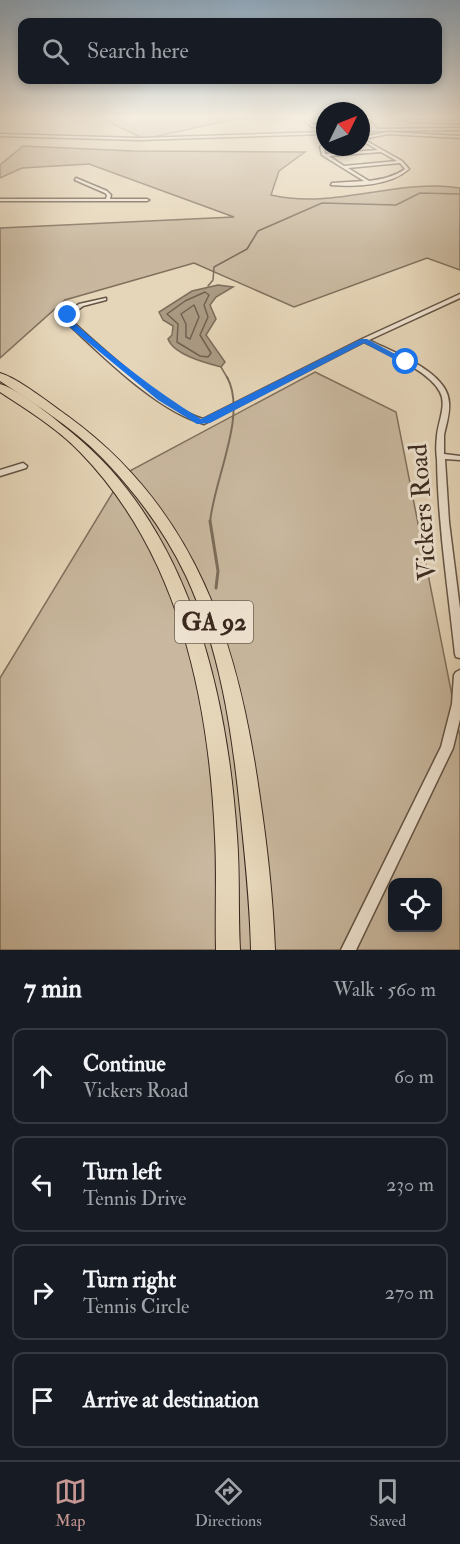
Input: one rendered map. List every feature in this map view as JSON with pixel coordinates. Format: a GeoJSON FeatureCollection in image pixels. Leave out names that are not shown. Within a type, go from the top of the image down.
{"type":"FeatureCollection","features":[{"type":"Feature","properties":{"kind":"main road","name":"GA 92"},"geometry":{"type":"LineString","coordinates":[[0,376],[71,423],[114,461],[141,491],[173,536],[200,587],[226,662],[242,734],[262,898],[263,950]]}},
{"type":"Feature","properties":{"kind":"main road","name":"GA 92"},"geometry":{"type":"LineString","coordinates":[[0,387],[60,429],[107,474],[148,532],[179,596],[201,666],[218,755],[226,838],[228,950]]}},
{"type":"Feature","properties":{"kind":"street"},"geometry":{"type":"LineString","coordinates":[[332,160],[368,182]]}},
{"type":"Feature","properties":{"kind":"street"},"geometry":{"type":"LineString","coordinates":[[332,184],[368,182],[401,174],[407,169],[398,160]]}},
{"type":"Feature","properties":{"kind":"street"},"geometry":{"type":"LineString","coordinates":[[341,167],[401,162]]}},
{"type":"Feature","properties":{"kind":"street"},"geometry":{"type":"LineString","coordinates":[[76,178],[106,192],[110,195],[108,199]]}},
{"type":"Feature","properties":{"kind":"street"},"geometry":{"type":"LineString","coordinates":[[17,200],[22,193]]}},
{"type":"Feature","properties":{"kind":"street"},"geometry":{"type":"LineString","coordinates":[[0,200],[147,201]]}},
{"type":"Feature","properties":{"kind":"street"},"geometry":{"type":"LineString","coordinates":[[104,299],[75,308],[68,315],[69,323],[160,398],[196,421],[204,422],[364,340],[460,296]]}},
{"type":"Feature","properties":{"kind":"street","name":"Vickers Road"},"geometry":{"type":"LineString","coordinates":[[364,340],[423,371],[441,389],[446,402],[440,439],[460,654]]}},
{"type":"Feature","properties":{"kind":"street"},"geometry":{"type":"LineString","coordinates":[[441,456],[460,458]]}},
{"type":"Feature","properties":{"kind":"street"},"geometry":{"type":"LineString","coordinates":[[0,473],[23,466]]}},
{"type":"Feature","properties":{"kind":"street"},"geometry":{"type":"LineString","coordinates":[[348,950],[447,748],[458,704],[460,675]]}},
{"type":"Feature","properties":{"kind":"shaded area"},"geometry":{"type":"Polygon","coordinates":[[[6,160],[294,160],[279,171],[271,195],[295,199],[318,199],[413,187],[460,188],[460,270],[427,258],[294,307],[194,263],[65,300],[0,358],[0,228],[234,217],[89,164],[22,168],[0,178],[0,165],[6,160]]]}},
{"type":"Feature","properties":{"kind":"shaded area"},"geometry":{"type":"Polygon","coordinates":[[[315,372],[396,412],[460,736],[460,950],[0,950],[0,678],[124,474],[315,372]]]}},
{"type":"Feature","properties":{"kind":"water"},"geometry":{"type":"Polygon","coordinates":[[[218,285],[233,287],[216,297],[210,305],[216,319],[206,335],[225,362],[221,367],[191,358],[171,345],[168,339],[172,335],[173,326],[163,320],[159,312],[192,291],[218,285]]]}},
{"type":"Feature","properties":{"kind":"waterway"},"geometry":{"type":"LineString","coordinates":[[208,286],[213,280],[214,267],[247,249],[258,231],[322,203],[396,205],[420,193],[460,194]]}},
{"type":"Feature","properties":{"kind":"waterway"},"geometry":{"type":"LineString","coordinates":[[221,367],[227,378]]}},
{"type":"Feature","properties":{"kind":"waterway"},"geometry":{"type":"LineString","coordinates":[[210,522],[212,506],[232,429],[234,410],[227,378]]}},
{"type":"Feature","properties":{"kind":"waterway"},"geometry":{"type":"LineString","coordinates":[[210,522],[218,571],[216,588]]}},
{"type":"Feature","properties":{"kind":"route"},"geometry":{"type":"LineString","coordinates":[[68,315],[69,323],[104,353],[160,398],[200,422],[207,421],[258,396],[364,340],[406,362]]}}]}
